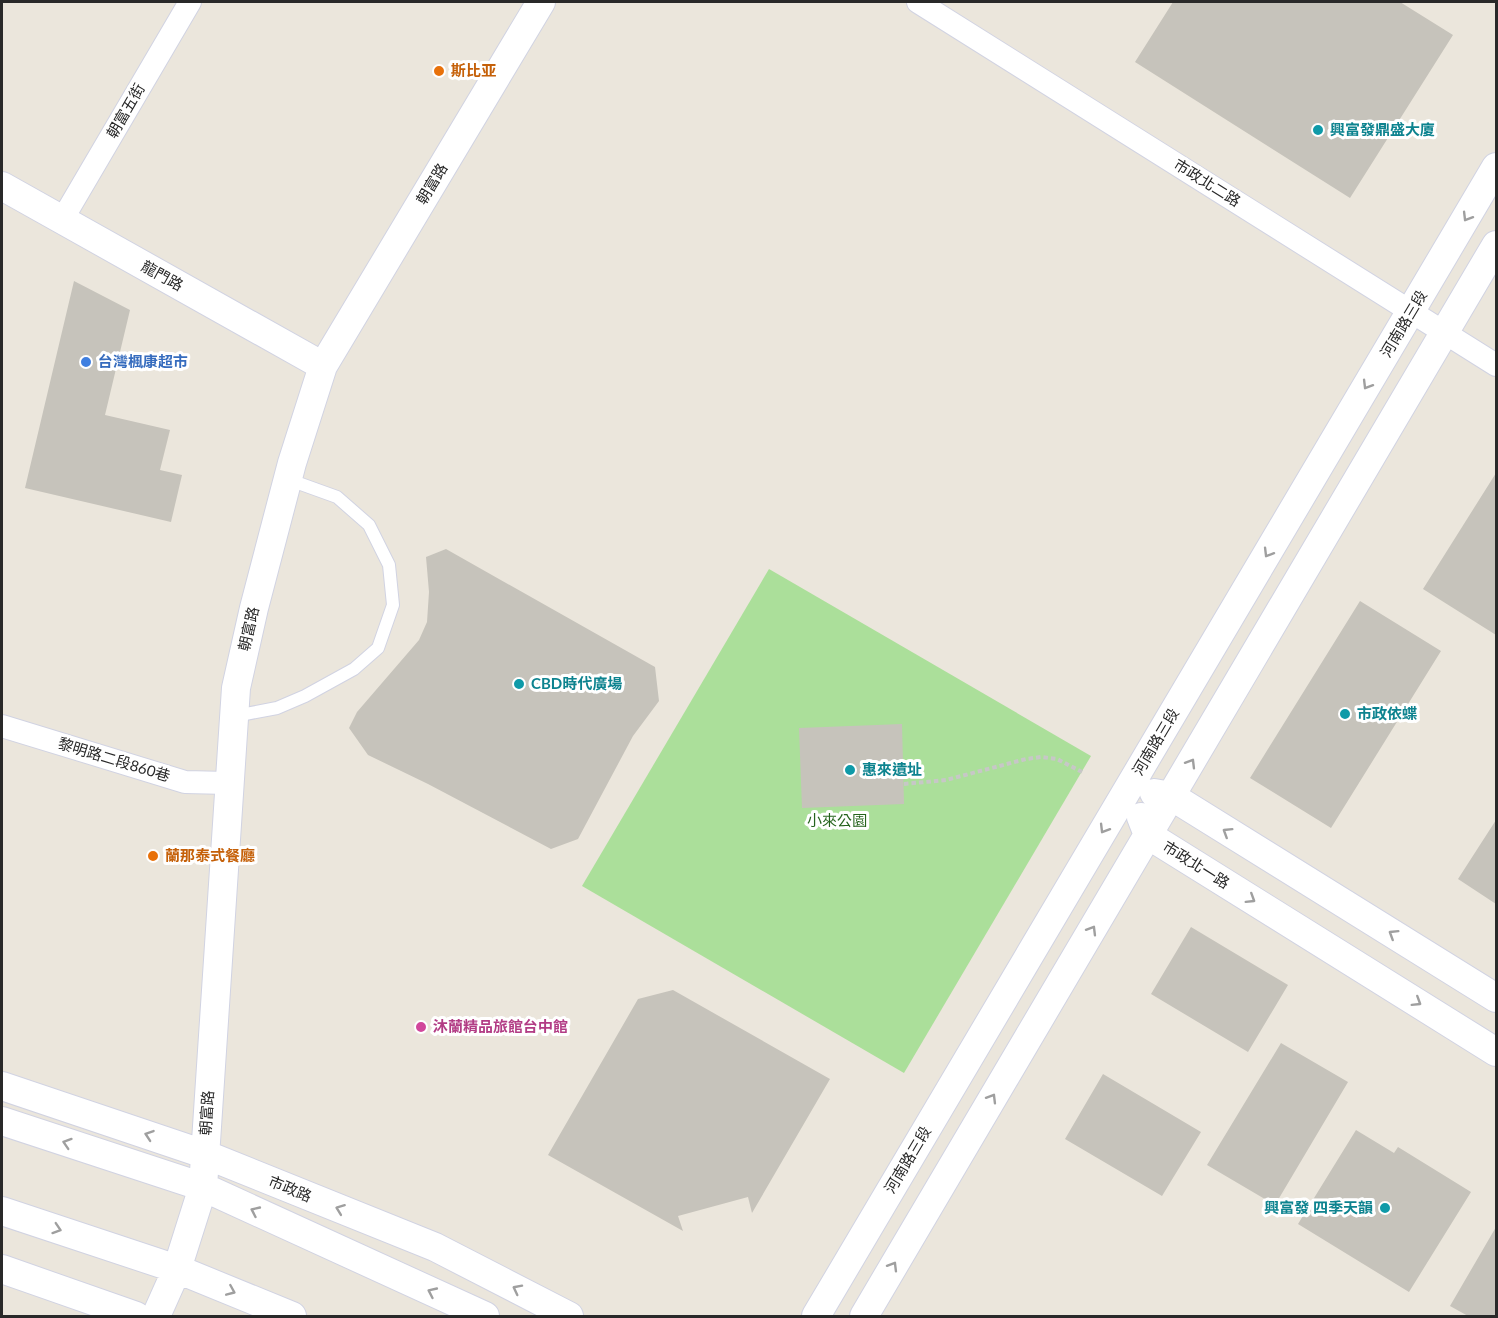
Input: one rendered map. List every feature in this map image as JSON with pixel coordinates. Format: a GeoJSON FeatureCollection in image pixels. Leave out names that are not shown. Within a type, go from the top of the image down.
{"type":"FeatureCollection","features":[{"type":"Feature","properties":{"kind":"street","name":"朝富五街"},"geometry":{"type":"LineString","coordinates":[[62,220],[190,2]]}},
{"type":"Feature","properties":{"kind":"street","name":"朝富路"},"geometry":{"type":"LineString","coordinates":[[156,1317],[177,1269],[203,1187],[236,688],[287,478],[323,366],[540,2]]}},
{"type":"Feature","properties":{"kind":"street","name":"市政北二路"},"geometry":{"type":"LineString","coordinates":[[918,2],[1497,365]]}},
{"type":"Feature","properties":{"kind":"street","name":"河南路三段"},"geometry":{"type":"LineString","coordinates":[[816,1317],[1497,167]]}},
{"type":"Feature","properties":{"kind":"street","name":"龍門路"},"geometry":{"type":"LineString","coordinates":[[2,186],[323,366]]}},
{"type":"Feature","properties":{"kind":"street"},"geometry":{"type":"LineString","coordinates":[[864,1317],[1497,245]]}},
{"type":"Feature","properties":{"kind":"street","name":"黎明路二段860巷"},"geometry":{"type":"LineString","coordinates":[[2,726],[185,782],[228,783]]}},
{"type":"Feature","properties":{"kind":"street"},"geometry":{"type":"LineString","coordinates":[[1129,788],[1171,796],[1497,998]]}},
{"type":"Feature","properties":{"kind":"street","name":"市政北一路"},"geometry":{"type":"LineString","coordinates":[[1129,788],[1148,835],[1497,1052]]}},
{"type":"Feature","properties":{"kind":"street","name":"市政路"},"geometry":{"type":"LineString","coordinates":[[2,1086],[204,1154],[435,1247],[569,1317]]}},
{"type":"Feature","properties":{"kind":"street"},"geometry":{"type":"LineString","coordinates":[[2,1121],[203,1187],[485,1317]]}},
{"type":"Feature","properties":{"kind":"street"},"geometry":{"type":"LineString","coordinates":[[2,1211],[177,1269],[292,1317]]}},
{"type":"Feature","properties":{"kind":"street"},"geometry":{"type":"LineString","coordinates":[[2,1269],[88,1307],[136,1317]]}},
{"type":"Feature","properties":{"kind":"lane"},"geometry":{"type":"LineString","coordinates":[[234,717],[277,708],[305,696],[354,669],[378,648],[393,605],[389,565],[369,525],[337,497],[287,478]]}},
{"type":"Feature","properties":{"kind":"path"},"geometry":{"type":"LineString","coordinates":[[904,784],[946,780],[1041,757],[1057,759],[1082,772]]}},
{"type":"Feature","properties":{"kind":"green space","name":"小來公園"},"geometry":{"type":"Polygon","coordinates":[[[769,569],[1091,756],[904,1073],[582,886],[769,569]]]}},
{"type":"Feature","properties":{"kind":"building","name":"興富發鼎盛大廈"},"geometry":{"type":"Polygon","coordinates":[[[1173,2],[1400,2],[1453,35],[1350,198],[1135,62],[1173,2]]]}},
{"type":"Feature","properties":{"kind":"building","name":"台灣楓康超市"},"geometry":{"type":"Polygon","coordinates":[[[74,281],[130,310],[105,415],[170,430],[160,470],[182,475],[171,522],[25,488],[74,281]]]}},
{"type":"Feature","properties":{"kind":"building"},"geometry":{"type":"Polygon","coordinates":[[[1496,473],[1496,635],[1423,589],[1496,473]]]}},
{"type":"Feature","properties":{"kind":"building","name":"CBD時代廣場"},"geometry":{"type":"Polygon","coordinates":[[[446,549],[655,667],[659,701],[633,736],[578,839],[551,849],[368,755],[349,728],[357,712],[419,640],[427,622],[429,592],[426,557],[446,549]]]}},
{"type":"Feature","properties":{"kind":"building","name":"市政依蝶"},"geometry":{"type":"Polygon","coordinates":[[[1360,601],[1441,651],[1331,828],[1250,778],[1360,601]]]}},
{"type":"Feature","properties":{"kind":"building"},"geometry":{"type":"Polygon","coordinates":[[[902,724],[904,804],[802,808],[799,728],[902,724]]]}},
{"type":"Feature","properties":{"kind":"building"},"geometry":{"type":"Polygon","coordinates":[[[1496,820],[1496,904],[1458,879],[1496,820]]]}},
{"type":"Feature","properties":{"kind":"building"},"geometry":{"type":"Polygon","coordinates":[[[1191,927],[1288,985],[1248,1052],[1151,994],[1191,927]]]}},
{"type":"Feature","properties":{"kind":"building"},"geometry":{"type":"Polygon","coordinates":[[[673,990],[830,1079],[752,1213],[748,1197],[678,1216],[683,1231],[548,1155],[638,999],[673,990]]]}},
{"type":"Feature","properties":{"kind":"building"},"geometry":{"type":"Polygon","coordinates":[[[1281,1043],[1348,1082],[1275,1205],[1207,1165],[1281,1043]]]}},
{"type":"Feature","properties":{"kind":"building"},"geometry":{"type":"Polygon","coordinates":[[[1103,1074],[1201,1132],[1162,1196],[1065,1139],[1103,1074]]]}},
{"type":"Feature","properties":{"kind":"building","name":"興富發 四季天韻"},"geometry":{"type":"Polygon","coordinates":[[[1356,1130],[1394,1153],[1398,1147],[1471,1192],[1409,1292],[1298,1224],[1356,1130]]]}},
{"type":"Feature","properties":{"kind":"building"},"geometry":{"type":"Polygon","coordinates":[[[1496,1227],[1496,1316],[1468,1316],[1450,1306],[1496,1227]]]}},
{"type":"Feature","properties":{"kind":"place","name":"斯比亚"},"geometry":{"type":"Point","coordinates":[439,71]}},
{"type":"Feature","properties":{"kind":"place","name":"興富發鼎盛大廈"},"geometry":{"type":"Point","coordinates":[1318,130]}},
{"type":"Feature","properties":{"kind":"place","name":"台灣楓康超市"},"geometry":{"type":"Point","coordinates":[86,362]}},
{"type":"Feature","properties":{"kind":"place","name":"CBD時代廣場"},"geometry":{"type":"Point","coordinates":[519,684]}},
{"type":"Feature","properties":{"kind":"place","name":"市政依蝶"},"geometry":{"type":"Point","coordinates":[1345,714]}},
{"type":"Feature","properties":{"kind":"place","name":"惠來遺址"},"geometry":{"type":"Point","coordinates":[850,770]}},
{"type":"Feature","properties":{"kind":"place","name":"蘭那泰式餐廳"},"geometry":{"type":"Point","coordinates":[153,856]}},
{"type":"Feature","properties":{"kind":"place","name":"沐蘭精品旅館台中館"},"geometry":{"type":"Point","coordinates":[421,1027]}},
{"type":"Feature","properties":{"kind":"place","name":"興富發 四季天韻"},"geometry":{"type":"Point","coordinates":[1385,1208]}}]}
